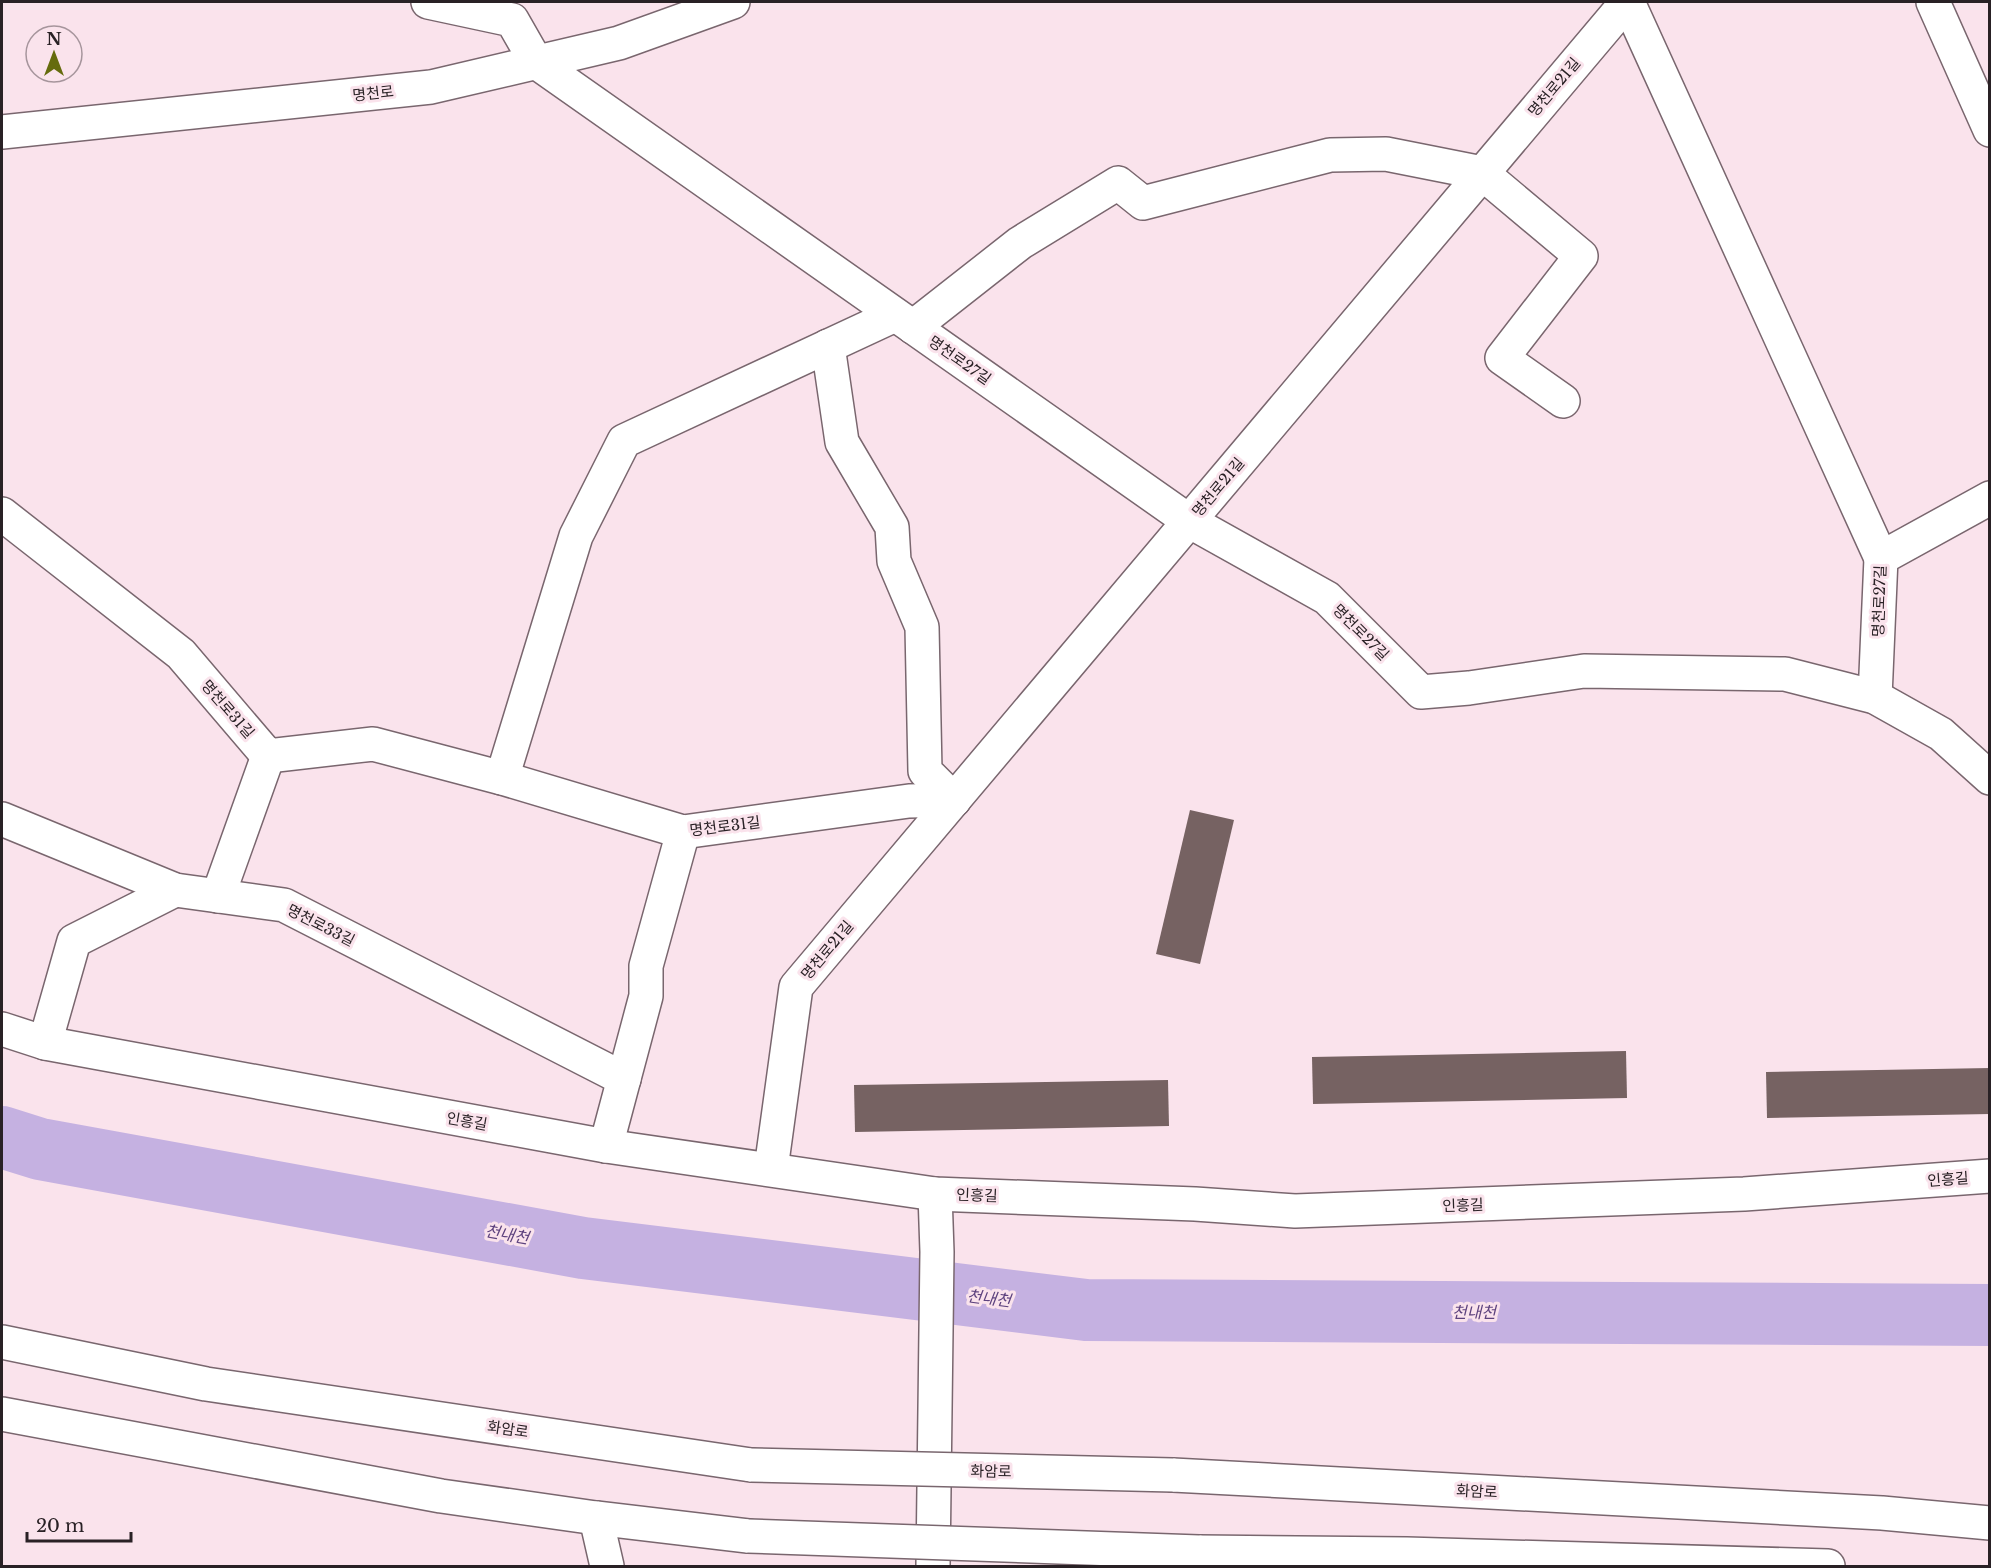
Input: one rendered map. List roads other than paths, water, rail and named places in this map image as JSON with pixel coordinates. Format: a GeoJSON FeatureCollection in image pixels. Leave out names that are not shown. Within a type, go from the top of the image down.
{"type":"FeatureCollection","features":[{"type":"Feature","properties":{"kind":"street"},"geometry":{"type":"LineString","coordinates":[[428,2],[512,20],[536,62]]}},
{"type":"Feature","properties":{"kind":"street","name":"명천로"},"geometry":{"type":"LineString","coordinates":[[2,132],[431,87],[619,43],[733,2]]}},
{"type":"Feature","properties":{"kind":"street"},"geometry":{"type":"LineString","coordinates":[[1627,2],[1881,558]]}},
{"type":"Feature","properties":{"kind":"street","name":"명천로21길"},"geometry":{"type":"LineString","coordinates":[[771,1169],[796,987],[1627,2]]}},
{"type":"Feature","properties":{"kind":"street"},"geometry":{"type":"LineString","coordinates":[[1933,2],[1989,130]]}},
{"type":"Feature","properties":{"kind":"street","name":"명천로27길"},"geometry":{"type":"LineString","coordinates":[[536,62],[1189,521],[1327,598],[1421,692],[1469,688],[1584,671],[1785,674],[1875,697],[1941,734],[1989,778]]}},
{"type":"Feature","properties":{"kind":"street","name":"명천로27길"},"geometry":{"type":"LineString","coordinates":[[502,778],[576,536],[624,441],[828,346],[904,321],[1020,243],[1118,183],[1143,203],[1329,155],[1386,154],[1482,173]]}},
{"type":"Feature","properties":{"kind":"street"},"geometry":{"type":"LineString","coordinates":[[1482,173],[1581,256],[1502,358],[1563,401]]}},
{"type":"Feature","properties":{"kind":"street"},"geometry":{"type":"LineString","coordinates":[[828,346],[842,442],[892,527],[894,561],[922,627],[925,771],[954,800]]}},
{"type":"Feature","properties":{"kind":"street","name":"명천로27길"},"geometry":{"type":"LineString","coordinates":[[1875,697],[1881,558],[1989,498]]}},
{"type":"Feature","properties":{"kind":"street","name":"명천로31길"},"geometry":{"type":"LineString","coordinates":[[2,514],[181,654],[268,756],[373,744],[502,778],[683,832],[909,801],[954,800]]}},
{"type":"Feature","properties":{"kind":"street"},"geometry":{"type":"LineString","coordinates":[[218,896],[268,756]]}},
{"type":"Feature","properties":{"kind":"street","name":"명천로33길"},"geometry":{"type":"LineString","coordinates":[[2,819],[175,890],[284,905],[624,1079]]}},
{"type":"Feature","properties":{"kind":"street"},"geometry":{"type":"LineString","coordinates":[[606,1146],[646,996],[646,966],[683,832]]}},
{"type":"Feature","properties":{"kind":"street"},"geometry":{"type":"LineString","coordinates":[[45,1043],[74,941],[175,890]]}},
{"type":"Feature","properties":{"kind":"street","name":"인흥길"},"geometry":{"type":"LineString","coordinates":[[2,1029],[45,1043],[606,1146],[935,1194],[1195,1204],[1295,1211],[1744,1194],[1989,1176]]}},
{"type":"Feature","properties":{"kind":"street","name":"인흥길"},"geometry":{"type":"LineString","coordinates":[[933,1566],[937,1252],[935,1194]]}},
{"type":"Feature","properties":{"kind":"street","name":"화암로"},"geometry":{"type":"LineString","coordinates":[[2,1342],[206,1384],[751,1465],[1173,1475],[1870,1513],[1989,1523]]}},
{"type":"Feature","properties":{"kind":"street"},"geometry":{"type":"LineString","coordinates":[[2,1414],[441,1496],[748,1536],[1403,1560],[1828,1566]]}},
{"type":"Feature","properties":{"kind":"street"},"geometry":{"type":"LineString","coordinates":[[596,1518],[607,1566]]}},
{"type":"Feature","properties":{"kind":"waterway","name":"천내천"},"geometry":{"type":"LineString","coordinates":[[2,1137],[40,1149],[583,1248],[1086,1310],[1990,1315]]}}]}
